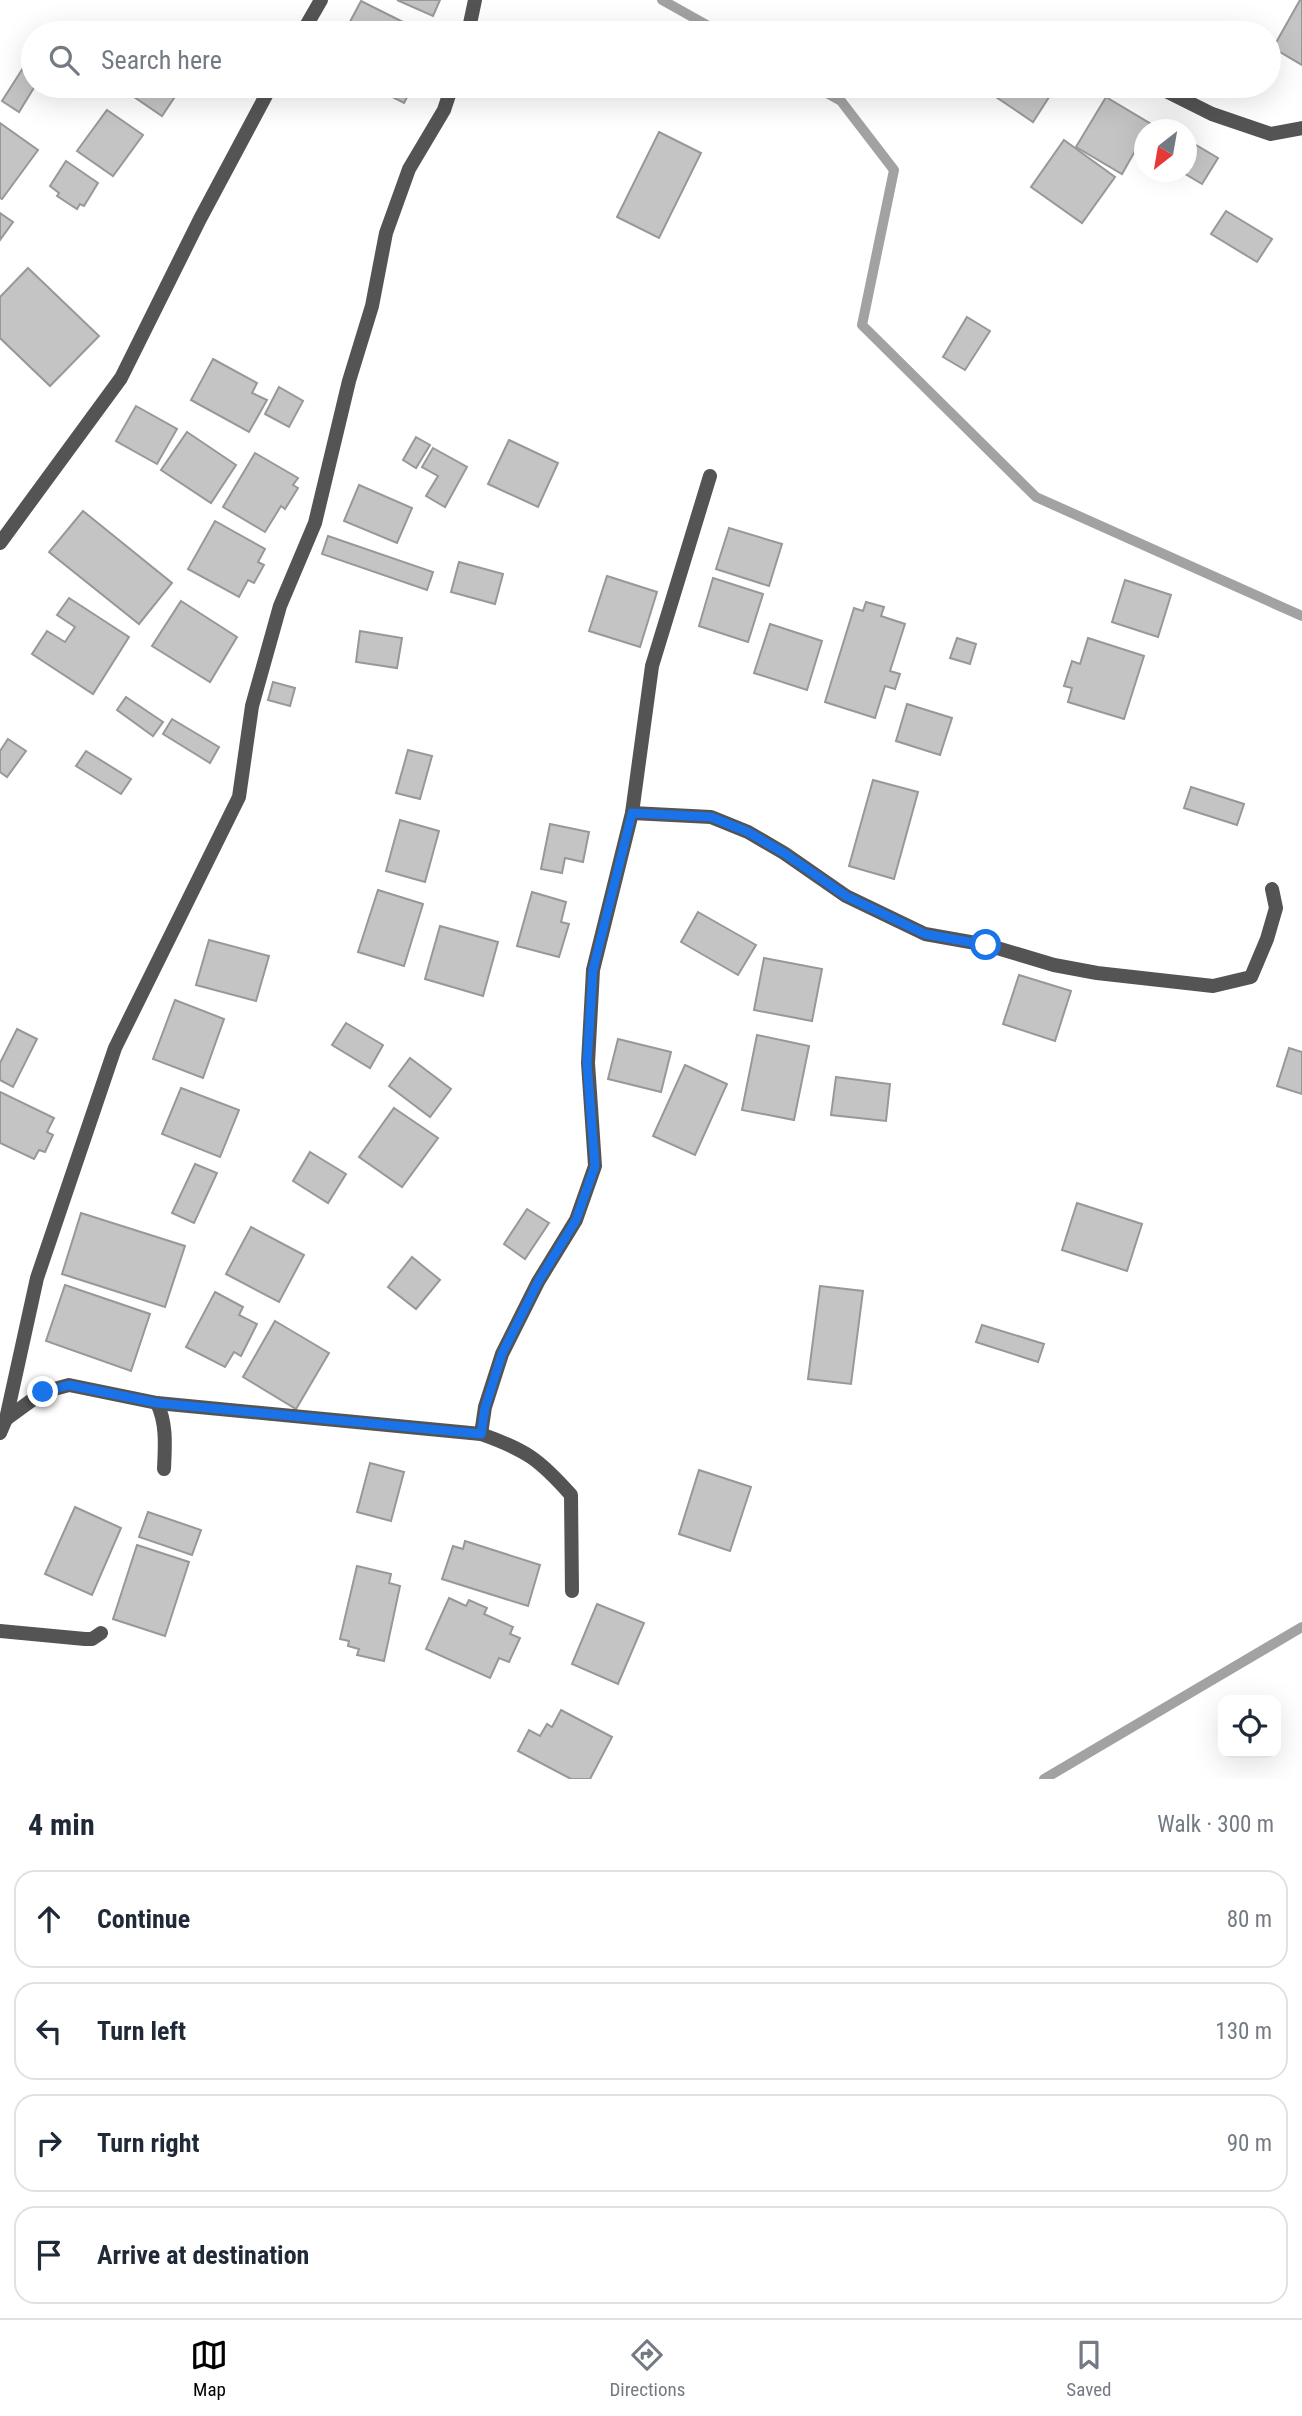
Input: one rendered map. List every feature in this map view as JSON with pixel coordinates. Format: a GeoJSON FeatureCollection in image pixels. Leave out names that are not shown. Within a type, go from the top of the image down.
{"type":"FeatureCollection","features":[{"type":"Feature","properties":{"kind":"street"},"geometry":{"type":"LineString","coordinates":[[309,21],[321,0]]}},
{"type":"Feature","properties":{"kind":"street"},"geometry":{"type":"LineString","coordinates":[[471,21],[475,0]]}},
{"type":"Feature","properties":{"kind":"street"},"geometry":{"type":"LineString","coordinates":[[0,543],[121,378],[200,219],[265,98]]}},
{"type":"Feature","properties":{"kind":"street"},"geometry":{"type":"LineString","coordinates":[[0,1433],[6,1419],[37,1278],[115,1048],[239,797],[252,706],[279,606],[315,523],[349,381],[372,306],[386,233],[409,169],[444,110],[448,98]]}},
{"type":"Feature","properties":{"kind":"street"},"geometry":{"type":"LineString","coordinates":[[1180,98],[1212,114],[1271,134],[1302,128]]}},
{"type":"Feature","properties":{"kind":"street"},"geometry":{"type":"LineString","coordinates":[[481,1434],[485,1408],[502,1354],[538,1282],[576,1220],[595,1166],[587,1063],[593,970],[632,813],[652,666],[710,477]]}},
{"type":"Feature","properties":{"kind":"street"},"geometry":{"type":"LineString","coordinates":[[632,813],[711,817],[748,832],[784,853],[846,896],[925,934],[986,945],[1054,965],[1097,974],[1213,986],[1251,977],[1276,908],[1272,889]]}},
{"type":"Feature","properties":{"kind":"street"},"geometry":{"type":"LineString","coordinates":[[6,1419],[43,1392],[69,1385],[157,1403],[481,1434],[519,1448],[547,1468],[571,1495],[572,1591]]}},
{"type":"Feature","properties":{"kind":"street"},"geometry":{"type":"LineString","coordinates":[[157,1403],[162,1412],[166,1437],[164,1469]]}},
{"type":"Feature","properties":{"kind":"street"},"geometry":{"type":"LineString","coordinates":[[0,1631],[85,1639],[92,1639],[101,1633]]}},
{"type":"Feature","properties":{"kind":"building"},"geometry":{"type":"Polygon","coordinates":[[[397,0],[440,0],[433,16],[397,0]]]}},
{"type":"Feature","properties":{"kind":"building"},"geometry":{"type":"Polygon","coordinates":[[[1302,0],[1302,65],[1281,53],[1281,34],[1302,0]]]}},
{"type":"Feature","properties":{"kind":"building"},"geometry":{"type":"Polygon","coordinates":[[[361,1],[401,21],[350,21],[361,1]]]}},
{"type":"Feature","properties":{"kind":"building"},"geometry":{"type":"Polygon","coordinates":[[[21,71],[21,98],[28,98],[19,112],[2,101],[21,71]]]}},
{"type":"Feature","properties":{"kind":"building"},"geometry":{"type":"Polygon","coordinates":[[[136,98],[174,98],[162,116],[136,98]]]}},
{"type":"Feature","properties":{"kind":"building"},"geometry":{"type":"Polygon","coordinates":[[[394,98],[407,98],[404,103],[394,98]]]}},
{"type":"Feature","properties":{"kind":"building"},"geometry":{"type":"Polygon","coordinates":[[[997,98],[1048,98],[1033,122],[997,98]]]}},
{"type":"Feature","properties":{"kind":"building"},"geometry":{"type":"Polygon","coordinates":[[[1105,98],[1143,119],[1134,119],[1134,153],[1122,174],[1076,147],[1105,98]]]}},
{"type":"Feature","properties":{"kind":"building"},"geometry":{"type":"Polygon","coordinates":[[[107,110],[143,135],[113,176],[77,151],[107,110]]]}},
{"type":"Feature","properties":{"kind":"building"},"geometry":{"type":"Polygon","coordinates":[[[0,123],[38,150],[2,199],[0,198],[0,123]]]}},
{"type":"Feature","properties":{"kind":"building"},"geometry":{"type":"Polygon","coordinates":[[[659,132],[701,153],[659,238],[617,217],[659,132]]]}},
{"type":"Feature","properties":{"kind":"building"},"geometry":{"type":"Polygon","coordinates":[[[1064,140],[1115,177],[1082,223],[1031,187],[1064,140]]]}},
{"type":"Feature","properties":{"kind":"building"},"geometry":{"type":"Polygon","coordinates":[[[1197,146],[1218,158],[1202,184],[1197,181],[1197,146]]]}},
{"type":"Feature","properties":{"kind":"building"},"geometry":{"type":"Polygon","coordinates":[[[66,161],[98,183],[84,206],[80,204],[77,209],[57,196],[59,193],[50,186],[66,161]]]}},
{"type":"Feature","properties":{"kind":"building"},"geometry":{"type":"Polygon","coordinates":[[[1226,211],[1272,239],[1257,262],[1211,234],[1226,211]]]}},
{"type":"Feature","properties":{"kind":"building"},"geometry":{"type":"Polygon","coordinates":[[[0,213],[13,222],[0,240],[0,213]]]}},
{"type":"Feature","properties":{"kind":"building"},"geometry":{"type":"Polygon","coordinates":[[[28,268],[99,336],[50,386],[0,338],[0,297],[28,268]]]}},
{"type":"Feature","properties":{"kind":"building"},"geometry":{"type":"Polygon","coordinates":[[[967,317],[990,331],[965,370],[943,357],[967,317]]]}},
{"type":"Feature","properties":{"kind":"building"},"geometry":{"type":"Polygon","coordinates":[[[213,359],[257,383],[252,393],[267,400],[249,432],[191,400],[213,359]]]}},
{"type":"Feature","properties":{"kind":"building"},"geometry":{"type":"Polygon","coordinates":[[[279,387],[303,401],[289,427],[265,414],[279,387]]]}},
{"type":"Feature","properties":{"kind":"building"},"geometry":{"type":"Polygon","coordinates":[[[136,406],[177,429],[157,464],[116,441],[136,406]]]}},
{"type":"Feature","properties":{"kind":"building"},"geometry":{"type":"Polygon","coordinates":[[[187,432],[236,465],[211,503],[161,470],[187,432]]]}},
{"type":"Feature","properties":{"kind":"building"},"geometry":{"type":"Polygon","coordinates":[[[416,437],[430,445],[416,468],[403,460],[416,437]]]}},
{"type":"Feature","properties":{"kind":"building"},"geometry":{"type":"Polygon","coordinates":[[[509,440],[558,463],[538,507],[488,484],[509,440]]]}},
{"type":"Feature","properties":{"kind":"building"},"geometry":{"type":"Polygon","coordinates":[[[433,448],[467,467],[445,507],[426,496],[438,476],[422,467],[433,448]]]}},
{"type":"Feature","properties":{"kind":"building"},"geometry":{"type":"Polygon","coordinates":[[[255,453],[298,478],[293,485],[298,488],[285,509],[281,506],[265,532],[223,507],[255,453]]]}},
{"type":"Feature","properties":{"kind":"building"},"geometry":{"type":"Polygon","coordinates":[[[359,485],[412,508],[397,543],[344,521],[359,485]]]}},
{"type":"Feature","properties":{"kind":"building"},"geometry":{"type":"Polygon","coordinates":[[[83,511],[172,583],[139,624],[49,552],[83,511]]]}},
{"type":"Feature","properties":{"kind":"building"},"geometry":{"type":"Polygon","coordinates":[[[215,521],[265,549],[258,562],[264,565],[254,583],[248,580],[239,597],[188,569],[215,521]]]}},
{"type":"Feature","properties":{"kind":"building"},"geometry":{"type":"Polygon","coordinates":[[[729,528],[782,544],[769,586],[716,569],[729,528]]]}},
{"type":"Feature","properties":{"kind":"building"},"geometry":{"type":"Polygon","coordinates":[[[328,536],[433,572],[427,590],[322,554],[328,536]]]}},
{"type":"Feature","properties":{"kind":"building"},"geometry":{"type":"Polygon","coordinates":[[[459,562],[503,574],[495,604],[451,592],[459,562]]]}},
{"type":"Feature","properties":{"kind":"building"},"geometry":{"type":"Polygon","coordinates":[[[607,576],[657,592],[640,647],[589,631],[607,576]]]}},
{"type":"Feature","properties":{"kind":"building"},"geometry":{"type":"Polygon","coordinates":[[[713,578],[763,594],[748,642],[699,626],[713,578]]]}},
{"type":"Feature","properties":{"kind":"building"},"geometry":{"type":"Polygon","coordinates":[[[1125,580],[1171,595],[1158,637],[1112,622],[1125,580]]]}},
{"type":"Feature","properties":{"kind":"building"},"geometry":{"type":"Polygon","coordinates":[[[69,598],[129,637],[93,694],[32,654],[47,631],[65,642],[75,627],[57,615],[69,598]]]}},
{"type":"Feature","properties":{"kind":"building"},"geometry":{"type":"Polygon","coordinates":[[[181,601],[237,637],[210,682],[152,646],[181,601]]]}},
{"type":"Feature","properties":{"kind":"building"},"geometry":{"type":"Polygon","coordinates":[[[866,602],[884,607],[881,616],[905,624],[890,671],[900,674],[895,689],[885,686],[875,718],[825,702],[854,608],[863,611],[866,602]]]}},
{"type":"Feature","properties":{"kind":"building"},"geometry":{"type":"Polygon","coordinates":[[[770,624],[822,641],[807,690],[754,673],[770,624]]]}},
{"type":"Feature","properties":{"kind":"building"},"geometry":{"type":"Polygon","coordinates":[[[360,631],[402,638],[397,668],[356,662],[360,631]]]}},
{"type":"Feature","properties":{"kind":"building"},"geometry":{"type":"Polygon","coordinates":[[[957,638],[976,644],[970,664],[950,658],[957,638]]]}},
{"type":"Feature","properties":{"kind":"building"},"geometry":{"type":"Polygon","coordinates":[[[1088,638],[1144,656],[1124,719],[1068,702],[1072,688],[1064,686],[1072,661],[1080,664],[1088,638]]]}},
{"type":"Feature","properties":{"kind":"building"},"geometry":{"type":"Polygon","coordinates":[[[273,682],[295,688],[290,706],[268,700],[273,682]]]}},
{"type":"Feature","properties":{"kind":"building"},"geometry":{"type":"Polygon","coordinates":[[[126,697],[163,722],[153,736],[117,710],[126,697]]]}},
{"type":"Feature","properties":{"kind":"building"},"geometry":{"type":"Polygon","coordinates":[[[907,704],[952,718],[940,755],[896,741],[907,704]]]}},
{"type":"Feature","properties":{"kind":"building"},"geometry":{"type":"Polygon","coordinates":[[[172,719],[219,747],[210,763],[163,734],[172,719]]]}},
{"type":"Feature","properties":{"kind":"building"},"geometry":{"type":"Polygon","coordinates":[[[8,739],[26,751],[7,777],[0,772],[0,751],[8,739]]]}},
{"type":"Feature","properties":{"kind":"building"},"geometry":{"type":"Polygon","coordinates":[[[408,750],[432,756],[420,799],[396,793],[408,750]]]}},
{"type":"Feature","properties":{"kind":"building"},"geometry":{"type":"Polygon","coordinates":[[[86,751],[131,779],[121,794],[76,766],[86,751]]]}},
{"type":"Feature","properties":{"kind":"building"},"geometry":{"type":"Polygon","coordinates":[[[873,780],[918,792],[894,879],[849,866],[873,780]]]}},
{"type":"Feature","properties":{"kind":"building"},"geometry":{"type":"Polygon","coordinates":[[[1191,787],[1244,804],[1237,825],[1184,808],[1191,787]]]}},
{"type":"Feature","properties":{"kind":"building"},"geometry":{"type":"Polygon","coordinates":[[[400,820],[439,831],[425,882],[386,871],[400,820]]]}},
{"type":"Feature","properties":{"kind":"building"},"geometry":{"type":"Polygon","coordinates":[[[550,824],[589,832],[583,862],[565,858],[562,873],[541,869],[550,824]]]}},
{"type":"Feature","properties":{"kind":"building"},"geometry":{"type":"Polygon","coordinates":[[[378,890],[423,904],[404,966],[358,952],[378,890]]]}},
{"type":"Feature","properties":{"kind":"building"},"geometry":{"type":"Polygon","coordinates":[[[532,892],[566,902],[561,922],[569,924],[559,957],[517,946],[532,892]]]}},
{"type":"Feature","properties":{"kind":"building"},"geometry":{"type":"Polygon","coordinates":[[[698,912],[756,945],[738,975],[681,942],[698,912]]]}},
{"type":"Feature","properties":{"kind":"building"},"geometry":{"type":"Polygon","coordinates":[[[440,926],[498,942],[483,996],[425,979],[440,926]]]}},
{"type":"Feature","properties":{"kind":"building"},"geometry":{"type":"Polygon","coordinates":[[[209,940],[269,956],[256,1001],[196,985],[209,940]]]}},
{"type":"Feature","properties":{"kind":"building"},"geometry":{"type":"Polygon","coordinates":[[[764,958],[822,969],[812,1021],[754,1010],[764,958]]]}},
{"type":"Feature","properties":{"kind":"building"},"geometry":{"type":"Polygon","coordinates":[[[1019,975],[1071,991],[1055,1041],[1003,1024],[1019,975]]]}},
{"type":"Feature","properties":{"kind":"building"},"geometry":{"type":"Polygon","coordinates":[[[175,1000],[224,1019],[203,1078],[153,1059],[175,1000]]]}},
{"type":"Feature","properties":{"kind":"building"},"geometry":{"type":"Polygon","coordinates":[[[346,1023],[383,1045],[370,1068],[332,1045],[346,1023]]]}},
{"type":"Feature","properties":{"kind":"building"},"geometry":{"type":"Polygon","coordinates":[[[17,1029],[37,1039],[13,1087],[0,1080],[0,1063],[17,1029]]]}},
{"type":"Feature","properties":{"kind":"building"},"geometry":{"type":"Polygon","coordinates":[[[757,1035],[809,1046],[794,1120],[742,1110],[757,1035]]]}},
{"type":"Feature","properties":{"kind":"building"},"geometry":{"type":"Polygon","coordinates":[[[618,1039],[671,1052],[661,1092],[608,1079],[618,1039]]]}},
{"type":"Feature","properties":{"kind":"building"},"geometry":{"type":"Polygon","coordinates":[[[1289,1048],[1302,1052],[1302,1094],[1277,1086],[1289,1048]]]}},
{"type":"Feature","properties":{"kind":"building"},"geometry":{"type":"Polygon","coordinates":[[[410,1058],[451,1089],[430,1117],[389,1086],[410,1058]]]}},
{"type":"Feature","properties":{"kind":"building"},"geometry":{"type":"Polygon","coordinates":[[[685,1065],[727,1084],[695,1155],[653,1136],[685,1065]]]}},
{"type":"Feature","properties":{"kind":"building"},"geometry":{"type":"Polygon","coordinates":[[[836,1077],[890,1084],[886,1121],[831,1115],[836,1077]]]}},
{"type":"Feature","properties":{"kind":"building"},"geometry":{"type":"Polygon","coordinates":[[[181,1088],[239,1110],[220,1157],[162,1134],[181,1088]]]}},
{"type":"Feature","properties":{"kind":"building"},"geometry":{"type":"Polygon","coordinates":[[[0,1092],[54,1118],[47,1132],[53,1135],[45,1152],[39,1150],[34,1159],[0,1143],[0,1092]]]}},
{"type":"Feature","properties":{"kind":"building"},"geometry":{"type":"Polygon","coordinates":[[[394,1108],[438,1138],[402,1187],[359,1157],[394,1108]]]}},
{"type":"Feature","properties":{"kind":"building"},"geometry":{"type":"Polygon","coordinates":[[[310,1152],[346,1174],[328,1203],[293,1181],[310,1152]]]}},
{"type":"Feature","properties":{"kind":"building"},"geometry":{"type":"Polygon","coordinates":[[[195,1164],[217,1173],[194,1223],[172,1213],[195,1164]]]}},
{"type":"Feature","properties":{"kind":"building"},"geometry":{"type":"Polygon","coordinates":[[[1077,1203],[1142,1224],[1127,1271],[1062,1250],[1077,1203]]]}},
{"type":"Feature","properties":{"kind":"building"},"geometry":{"type":"Polygon","coordinates":[[[527,1209],[549,1223],[525,1259],[504,1244],[527,1209]]]}},
{"type":"Feature","properties":{"kind":"building"},"geometry":{"type":"Polygon","coordinates":[[[81,1213],[185,1246],[165,1307],[62,1274],[81,1213]]]}},
{"type":"Feature","properties":{"kind":"building"},"geometry":{"type":"Polygon","coordinates":[[[251,1227],[304,1255],[279,1302],[226,1274],[251,1227]]]}},
{"type":"Feature","properties":{"kind":"building"},"geometry":{"type":"Polygon","coordinates":[[[412,1257],[440,1280],[416,1309],[388,1287],[412,1257]]]}},
{"type":"Feature","properties":{"kind":"building"},"geometry":{"type":"Polygon","coordinates":[[[65,1285],[150,1314],[131,1371],[46,1341],[65,1285]]]}},
{"type":"Feature","properties":{"kind":"building"},"geometry":{"type":"Polygon","coordinates":[[[820,1286],[863,1291],[851,1384],[808,1379],[820,1286]]]}},
{"type":"Feature","properties":{"kind":"building"},"geometry":{"type":"Polygon","coordinates":[[[215,1292],[243,1307],[239,1315],[257,1324],[241,1356],[234,1352],[225,1367],[186,1347],[215,1292]]]}},
{"type":"Feature","properties":{"kind":"building"},"geometry":{"type":"Polygon","coordinates":[[[275,1321],[329,1353],[296,1409],[243,1377],[275,1321]]]}},
{"type":"Feature","properties":{"kind":"building"},"geometry":{"type":"Polygon","coordinates":[[[982,1325],[1044,1344],[1038,1362],[976,1342],[982,1325]]]}},
{"type":"Feature","properties":{"kind":"building"},"geometry":{"type":"Polygon","coordinates":[[[370,1463],[404,1472],[391,1521],[357,1512],[370,1463]]]}},
{"type":"Feature","properties":{"kind":"building"},"geometry":{"type":"Polygon","coordinates":[[[699,1470],[751,1487],[730,1551],[679,1534],[699,1470]]]}},
{"type":"Feature","properties":{"kind":"building"},"geometry":{"type":"Polygon","coordinates":[[[75,1507],[121,1528],[92,1595],[45,1574],[75,1507]]]}},
{"type":"Feature","properties":{"kind":"building"},"geometry":{"type":"Polygon","coordinates":[[[148,1512],[201,1530],[192,1555],[139,1537],[148,1512]]]}},
{"type":"Feature","properties":{"kind":"building"},"geometry":{"type":"Polygon","coordinates":[[[465,1541],[540,1565],[528,1606],[442,1579],[453,1546],[463,1549],[465,1541]]]}},
{"type":"Feature","properties":{"kind":"building"},"geometry":{"type":"Polygon","coordinates":[[[137,1545],[189,1562],[165,1636],[113,1619],[137,1545]]]}},
{"type":"Feature","properties":{"kind":"building"},"geometry":{"type":"Polygon","coordinates":[[[357,1566],[391,1574],[389,1583],[400,1586],[384,1661],[357,1655],[359,1649],[348,1646],[349,1641],[340,1639],[357,1566]]]}},
{"type":"Feature","properties":{"kind":"building"},"geometry":{"type":"Polygon","coordinates":[[[449,1598],[466,1606],[469,1600],[487,1608],[484,1614],[513,1627],[510,1634],[520,1638],[509,1662],[499,1658],[490,1678],[426,1649],[449,1598]]]}},
{"type":"Feature","properties":{"kind":"building"},"geometry":{"type":"Polygon","coordinates":[[[597,1604],[644,1623],[618,1684],[572,1664],[597,1604]]]}},
{"type":"Feature","properties":{"kind":"building"},"geometry":{"type":"Polygon","coordinates":[[[561,1710],[612,1737],[590,1779],[571,1779],[518,1751],[529,1730],[540,1736],[547,1724],[552,1727],[561,1710]]]}},
{"type":"Feature","properties":{"kind":"waterway"},"geometry":{"type":"LineString","coordinates":[[662,0],[700,21]]}},
{"type":"Feature","properties":{"kind":"waterway"},"geometry":{"type":"LineString","coordinates":[[836,98],[841,101],[894,170],[862,325],[1036,497],[1302,616]]}},
{"type":"Feature","properties":{"kind":"waterway"},"geometry":{"type":"LineString","coordinates":[[1044,1779],[1302,1627]]}},
{"type":"Feature","properties":{"kind":"route"},"geometry":{"type":"LineString","coordinates":[[43,1392],[69,1385],[157,1403],[481,1434],[485,1408],[502,1354],[538,1282],[576,1220],[595,1166],[587,1063],[593,970],[632,813],[711,817],[748,832],[784,853],[846,896],[925,934],[986,945]]}}]}
